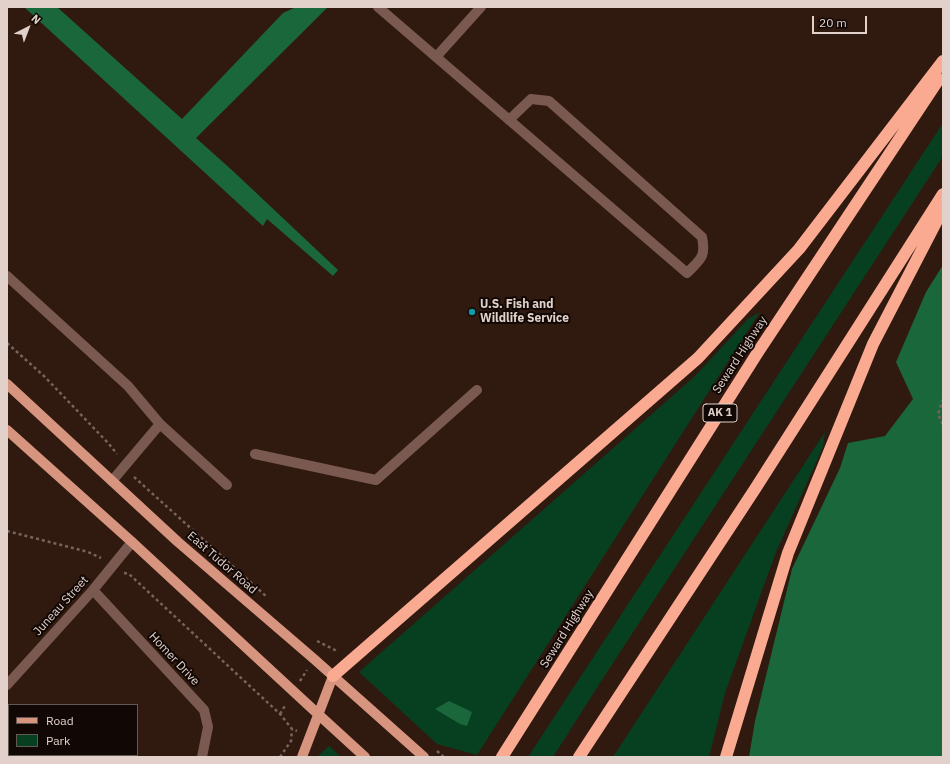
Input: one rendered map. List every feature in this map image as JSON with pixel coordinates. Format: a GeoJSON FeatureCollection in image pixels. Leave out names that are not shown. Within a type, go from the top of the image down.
{"type":"FeatureCollection","features":[{"type":"Feature","properties":{"kind":"highway"},"geometry":{"type":"LineString","coordinates":[[333,676],[698,358],[799,249],[943,62]]}},
{"type":"Feature","properties":{"kind":"highway","name":"Seward Highway"},"geometry":{"type":"LineString","coordinates":[[502,757],[758,352],[943,73]]}},
{"type":"Feature","properties":{"kind":"highway"},"geometry":{"type":"LineString","coordinates":[[579,757],[755,490],[943,194]]}},
{"type":"Feature","properties":{"kind":"highway"},"geometry":{"type":"LineString","coordinates":[[726,757],[788,553],[873,344],[943,209]]}},
{"type":"Feature","properties":{"kind":"main road","name":"East Tudor Road"},"geometry":{"type":"LineString","coordinates":[[7,384],[178,542],[424,757]]}},
{"type":"Feature","properties":{"kind":"main road"},"geometry":{"type":"LineString","coordinates":[[7,430],[132,542],[365,757]]}},
{"type":"Feature","properties":{"kind":"main road"},"geometry":{"type":"LineString","coordinates":[[302,757],[333,676]]}},
{"type":"Feature","properties":{"kind":"street"},"geometry":{"type":"LineString","coordinates":[[378,7],[436,58],[688,273],[701,259],[704,247],[702,237],[550,101],[531,99],[509,120]]}},
{"type":"Feature","properties":{"kind":"street"},"geometry":{"type":"LineString","coordinates":[[436,58],[481,7]]}},
{"type":"Feature","properties":{"kind":"street"},"geometry":{"type":"LineString","coordinates":[[7,276],[128,386],[160,424],[228,485]]}},
{"type":"Feature","properties":{"kind":"street"},"geometry":{"type":"LineString","coordinates":[[255,454],[376,480],[477,390]]}},
{"type":"Feature","properties":{"kind":"street"},"geometry":{"type":"LineString","coordinates":[[112,481],[160,424]]}},
{"type":"Feature","properties":{"kind":"street","name":"Juneau Street"},"geometry":{"type":"LineString","coordinates":[[7,685],[93,590],[132,542]]}},
{"type":"Feature","properties":{"kind":"street","name":"Homer Drive"},"geometry":{"type":"LineString","coordinates":[[93,590],[204,710],[208,727],[202,757]]}},
{"type":"Feature","properties":{"kind":"path"},"geometry":{"type":"LineString","coordinates":[[7,343],[44,376],[104,438],[133,476],[270,600]]}},
{"type":"Feature","properties":{"kind":"path"},"geometry":{"type":"LineString","coordinates":[[943,399],[938,414],[943,425]]}},
{"type":"Feature","properties":{"kind":"path"},"geometry":{"type":"LineString","coordinates":[[7,532],[88,552],[114,565],[120,572],[129,574],[280,714],[292,729],[291,741],[280,757]]}},
{"type":"Feature","properties":{"kind":"path"},"geometry":{"type":"LineString","coordinates":[[314,640],[335,650],[346,664]]}},
{"type":"Feature","properties":{"kind":"path"},"geometry":{"type":"LineString","coordinates":[[433,746],[444,757]]}},
{"type":"Feature","properties":{"kind":"green space"},"geometry":{"type":"Polygon","coordinates":[[[24,7],[57,7],[182,119],[283,13],[296,7],[328,7],[196,138],[338,270],[333,276],[267,219],[263,226],[24,7]]]}},
{"type":"Feature","properties":{"kind":"green space"},"geometry":{"type":"Polygon","coordinates":[[[943,123],[943,156],[553,757],[528,757],[943,123]]]}},
{"type":"Feature","properties":{"kind":"green space"},"geometry":{"type":"Polygon","coordinates":[[[943,265],[943,757],[749,757],[755,721],[792,569],[840,468],[848,443],[885,436],[913,399],[896,362],[926,292],[943,265]]]}},
{"type":"Feature","properties":{"kind":"green space"},"geometry":{"type":"Polygon","coordinates":[[[760,312],[477,755],[437,744],[359,672],[695,376],[748,319],[760,312]]]}},
{"type":"Feature","properties":{"kind":"green space"},"geometry":{"type":"Polygon","coordinates":[[[825,432],[823,447],[776,552],[725,693],[709,757],[613,757],[825,432]]]}},
{"type":"Feature","properties":{"kind":"green space"},"geometry":{"type":"Polygon","coordinates":[[[449,701],[472,712],[467,726],[460,724],[435,709],[449,701]]]}},
{"type":"Feature","properties":{"kind":"green space"},"geometry":{"type":"Polygon","coordinates":[[[329,746],[341,757],[317,757],[329,746]]]}},
{"type":"Feature","properties":{"kind":"place","name":"U.S. Fish and Wildlife Service"},"geometry":{"type":"Point","coordinates":[472,312]}}]}
